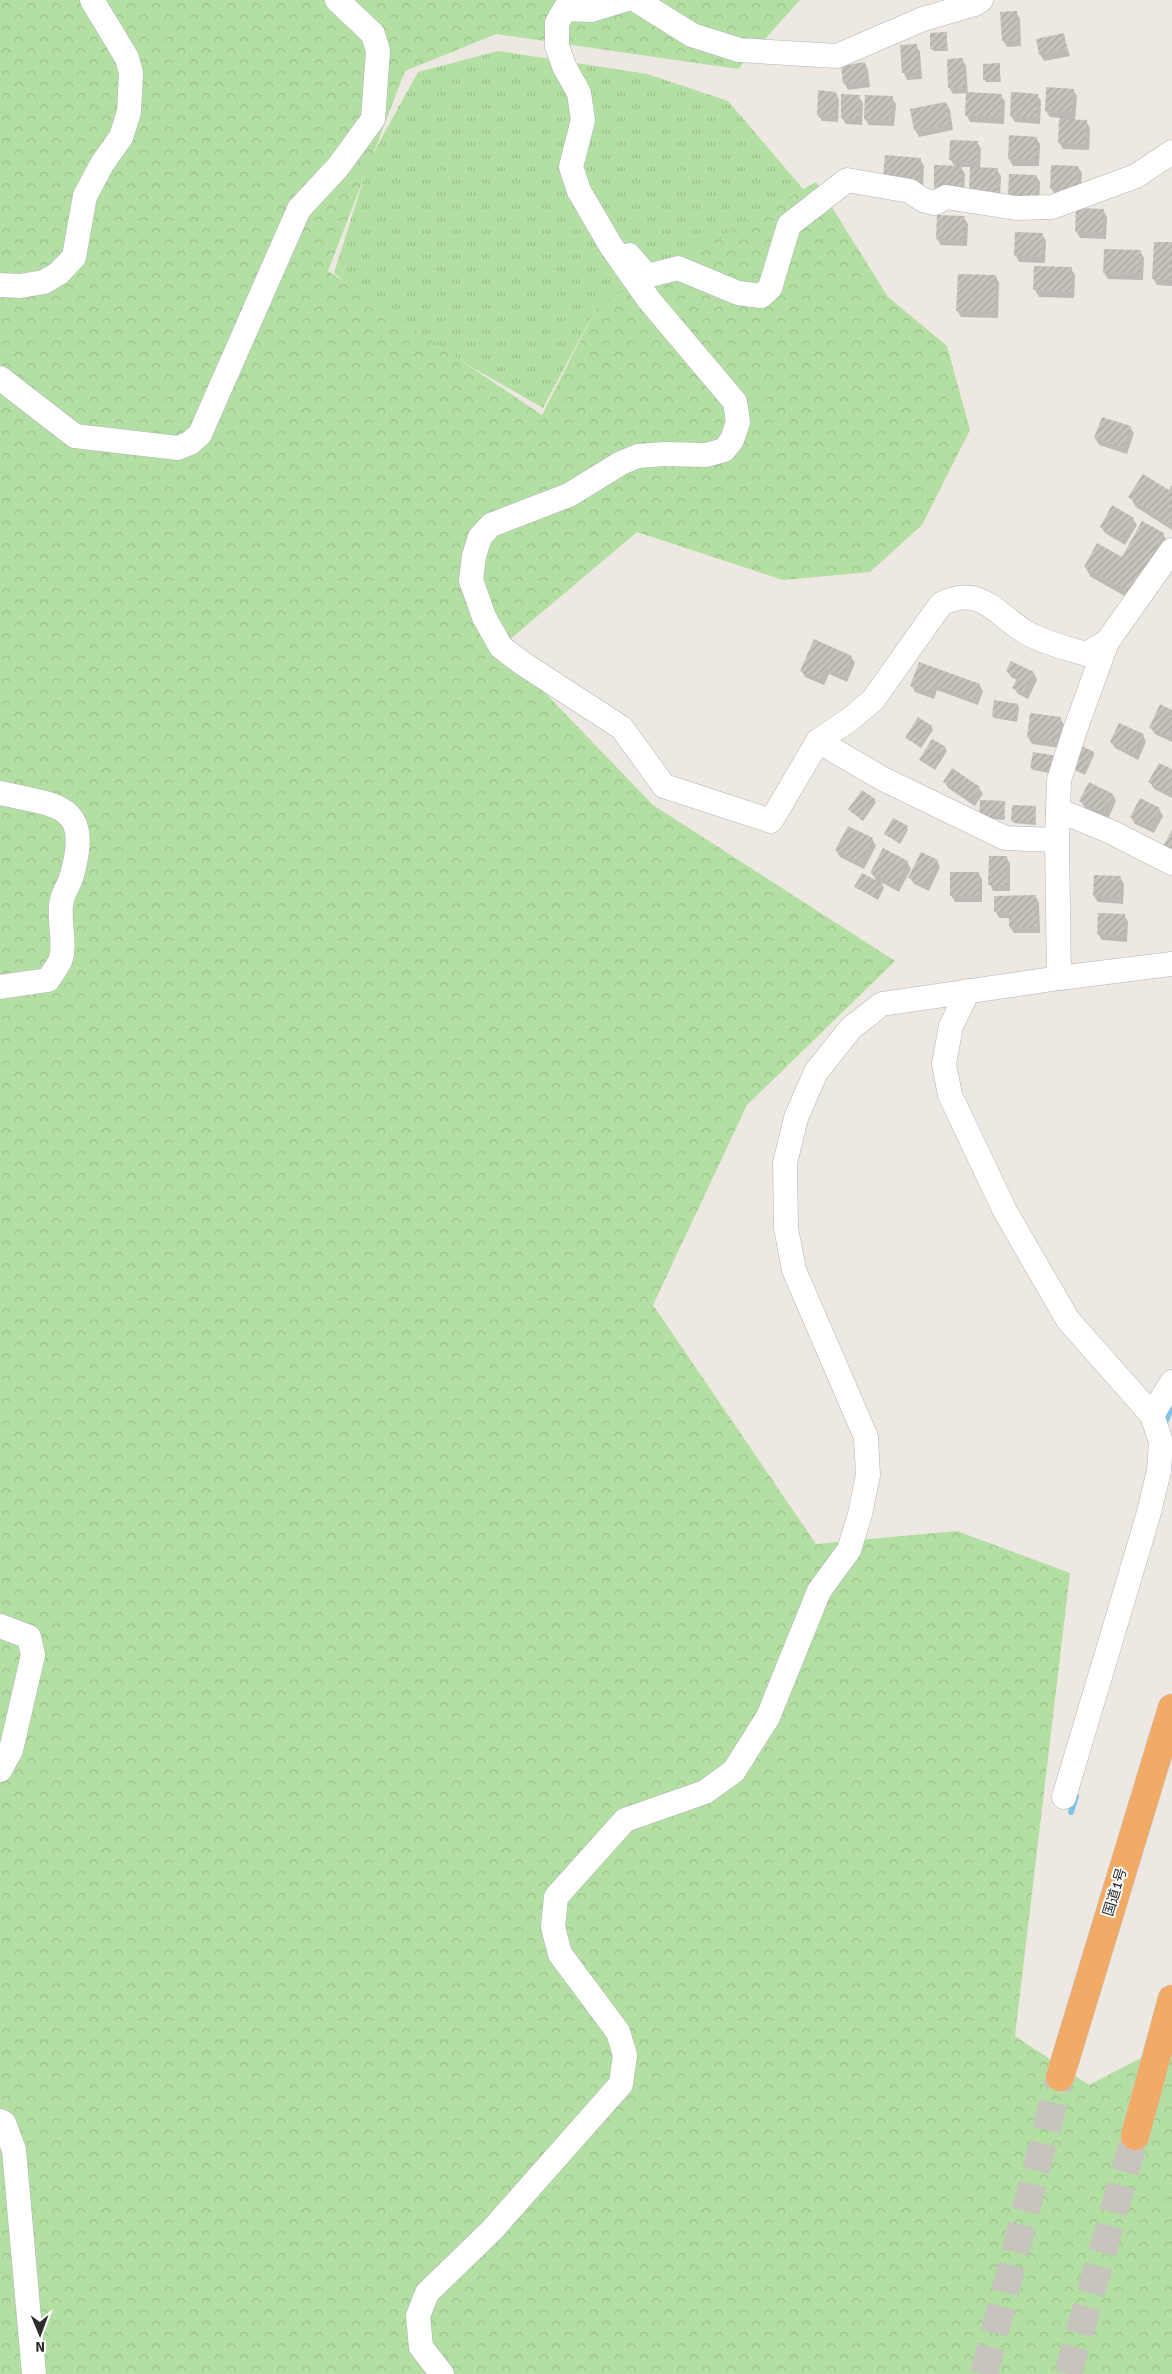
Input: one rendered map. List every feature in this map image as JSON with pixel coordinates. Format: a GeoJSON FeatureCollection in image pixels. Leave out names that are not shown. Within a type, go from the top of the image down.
{"type":"FeatureCollection","features":[{"type":"Feature","properties":{"kind":"highway","name":"国道1号"},"geometry":{"type":"LineString","coordinates":[[1060,2077],[1172,1708]]}},
{"type":"Feature","properties":{"kind":"highway"},"geometry":{"type":"LineString","coordinates":[[1135,2136],[1172,1999]]}},
{"type":"Feature","properties":{"kind":"street"},"geometry":{"type":"LineString","coordinates":[[0,285],[20,286],[44,282],[59,273],[74,257],[85,196],[124,129],[129,112],[131,73],[127,58],[92,0]]}},
{"type":"Feature","properties":{"kind":"street"},"geometry":{"type":"LineString","coordinates":[[0,378],[75,436],[178,448],[190,444],[200,434],[300,209],[338,167],[373,119],[378,51],[373,34],[337,0]]}},
{"type":"Feature","properties":{"kind":"street"},"geometry":{"type":"LineString","coordinates":[[624,0],[591,10],[571,4],[557,24],[557,46],[564,66],[579,93],[583,120],[571,167],[579,191],[611,246],[649,300],[735,402],[738,422],[732,440],[724,450],[706,455],[664,454],[638,456],[620,463],[569,495],[491,525],[480,537],[474,556],[472,580],[484,617],[501,647],[522,664],[622,728],[664,786],[771,821],[818,741],[849,720],[873,700],[941,604],[956,597],[973,598],[991,606],[1027,633],[1049,643],[1086,654],[1107,642]]}},
{"type":"Feature","properties":{"kind":"street"},"geometry":{"type":"LineString","coordinates":[[636,0],[692,35],[739,50],[837,56],[924,19],[975,4],[981,0]]}},
{"type":"Feature","properties":{"kind":"street"},"geometry":{"type":"LineString","coordinates":[[594,218],[647,276],[678,268],[738,293],[761,296],[770,288],[789,225],[847,180],[910,190],[923,200],[935,203],[946,197],[1016,208],[1052,207],[1136,176],[1172,152]]}},
{"type":"Feature","properties":{"kind":"street"},"geometry":{"type":"LineString","coordinates":[[1059,978],[1057,840],[1060,780],[1075,730],[1107,642],[1172,550]]}},
{"type":"Feature","properties":{"kind":"street"},"geometry":{"type":"LineString","coordinates":[[818,741],[883,779],[1005,838],[1057,840]]}},
{"type":"Feature","properties":{"kind":"street"},"geometry":{"type":"LineString","coordinates":[[0,793],[43,801],[71,815],[78,829],[77,857],[72,878],[62,900],[61,959],[48,980],[0,987]]}},
{"type":"Feature","properties":{"kind":"street"},"geometry":{"type":"LineString","coordinates":[[1058,810],[1111,832],[1172,863]]}},
{"type":"Feature","properties":{"kind":"street"},"geometry":{"type":"LineString","coordinates":[[442,2374],[421,2347],[418,2316],[428,2293],[492,2230],[621,2084],[625,2055],[618,2032],[560,1954],[553,1927],[556,1897],[625,1820],[705,1792],[734,1771],[768,1717],[819,1591],[849,1550],[860,1514],[868,1475],[866,1437],[794,1270],[786,1228],[785,1162],[796,1118],[816,1072],[851,1028],[882,1004],[1059,978],[1172,964]]}},
{"type":"Feature","properties":{"kind":"street"},"geometry":{"type":"LineString","coordinates":[[968,992],[951,1026],[944,1064],[950,1095],[1004,1211],[1068,1320],[1152,1415],[1160,1442],[1158,1471],[1150,1507],[1064,1797]]}},
{"type":"Feature","properties":{"kind":"street"},"geometry":{"type":"LineString","coordinates":[[1152,1415],[1172,1382]]}},
{"type":"Feature","properties":{"kind":"street"},"geometry":{"type":"LineString","coordinates":[[0,1626],[29,1637],[33,1655],[11,1750],[0,1770]]}},
{"type":"Feature","properties":{"kind":"street"},"geometry":{"type":"LineString","coordinates":[[0,2121],[4,2124],[14,2150],[34,2374]]}},
{"type":"Feature","properties":{"kind":"green space"},"geometry":{"type":"Polygon","coordinates":[[[0,0],[800,0],[738,69],[496,34],[405,71],[328,271],[542,415],[598,305],[816,182],[888,297],[947,346],[970,430],[922,525],[870,572],[783,580],[637,532],[501,647],[653,805],[895,961],[747,1105],[653,1305],[816,1544],[957,1531],[1070,1573],[1015,2036],[1089,2085],[1172,2042],[1172,2374],[0,2374],[0,0]]]}},
{"type":"Feature","properties":{"kind":"green space"},"geometry":{"type":"Polygon","coordinates":[[[498,51],[647,74],[728,101],[810,197],[598,305],[543,408],[385,317],[334,273],[370,159],[418,72],[498,51]]]}},
{"type":"Feature","properties":{"kind":"building"},"geometry":{"type":"Polygon","coordinates":[[[1017,11],[1018,40],[1002,41],[1000,12],[1017,11]]]}},
{"type":"Feature","properties":{"kind":"building"},"geometry":{"type":"Polygon","coordinates":[[[947,32],[947,49],[930,49],[930,33],[947,32]]]}},
{"type":"Feature","properties":{"kind":"building"},"geometry":{"type":"Polygon","coordinates":[[[1064,33],[1067,49],[1039,55],[1036,39],[1064,33]]]}},
{"type":"Feature","properties":{"kind":"building"},"geometry":{"type":"Polygon","coordinates":[[[917,44],[919,72],[902,73],[900,45],[917,44]]]}},
{"type":"Feature","properties":{"kind":"building"},"geometry":{"type":"Polygon","coordinates":[[[963,58],[965,87],[948,88],[947,59],[963,58]]]}},
{"type":"Feature","properties":{"kind":"building"},"geometry":{"type":"Polygon","coordinates":[[[865,62],[867,81],[843,84],[841,66],[865,62]]]}},
{"type":"Feature","properties":{"kind":"building"},"geometry":{"type":"Polygon","coordinates":[[[1000,63],[1000,80],[983,80],[983,64],[1000,63]]]}},
{"type":"Feature","properties":{"kind":"building"},"geometry":{"type":"Polygon","coordinates":[[[1046,87],[1074,89],[1072,112],[1045,111],[1046,87]]]}},
{"type":"Feature","properties":{"kind":"building"},"geometry":{"type":"Polygon","coordinates":[[[818,90],[836,92],[835,116],[817,115],[818,90]]]}},
{"type":"Feature","properties":{"kind":"building"},"geometry":{"type":"Polygon","coordinates":[[[966,92],[1002,94],[1001,117],[965,116],[966,92]]]}},
{"type":"Feature","properties":{"kind":"building"},"geometry":{"type":"Polygon","coordinates":[[[1011,92],[1038,94],[1037,117],[1010,116],[1011,92]]]}},
{"type":"Feature","properties":{"kind":"building"},"geometry":{"type":"Polygon","coordinates":[[[841,94],[860,95],[859,119],[841,118],[841,94]]]}},
{"type":"Feature","properties":{"kind":"building"},"geometry":{"type":"Polygon","coordinates":[[[865,95],[893,96],[891,120],[864,119],[865,95]]]}},
{"type":"Feature","properties":{"kind":"building"},"geometry":{"type":"Polygon","coordinates":[[[946,102],[950,124],[914,130],[910,109],[946,102]]]}},
{"type":"Feature","properties":{"kind":"building"},"geometry":{"type":"Polygon","coordinates":[[[1059,119],[1087,120],[1086,144],[1058,143],[1059,119]]]}},
{"type":"Feature","properties":{"kind":"building"},"geometry":{"type":"Polygon","coordinates":[[[1009,135],[1037,137],[1036,160],[1008,159],[1009,135]]]}},
{"type":"Feature","properties":{"kind":"building"},"geometry":{"type":"Polygon","coordinates":[[[950,140],[978,141],[977,161],[949,160],[950,140]]]}},
{"type":"Feature","properties":{"kind":"building"},"geometry":{"type":"Polygon","coordinates":[[[885,155],[921,158],[919,181],[883,178],[885,155]]]}},
{"type":"Feature","properties":{"kind":"building"},"geometry":{"type":"Polygon","coordinates":[[[934,165],[962,166],[961,190],[934,188],[934,165]]]}},
{"type":"Feature","properties":{"kind":"building"},"geometry":{"type":"Polygon","coordinates":[[[1051,165],[1078,166],[1077,190],[1050,188],[1051,165]]]}},
{"type":"Feature","properties":{"kind":"building"},"geometry":{"type":"Polygon","coordinates":[[[970,167],[998,168],[997,192],[969,191],[970,167]]]}},
{"type":"Feature","properties":{"kind":"building"},"geometry":{"type":"Polygon","coordinates":[[[1009,174],[1037,175],[1036,199],[1008,197],[1009,174]]]}},
{"type":"Feature","properties":{"kind":"building"},"geometry":{"type":"Polygon","coordinates":[[[1076,208],[1104,209],[1103,232],[1075,232],[1076,208]]]}},
{"type":"Feature","properties":{"kind":"building"},"geometry":{"type":"Polygon","coordinates":[[[937,215],[965,216],[964,240],[936,239],[937,215]]]}},
{"type":"Feature","properties":{"kind":"building"},"geometry":{"type":"Polygon","coordinates":[[[1015,232],[1043,233],[1042,257],[1014,256],[1015,232]]]}},
{"type":"Feature","properties":{"kind":"building"},"geometry":{"type":"Polygon","coordinates":[[[1154,242],[1172,242],[1172,280],[1152,279],[1154,242]]]}},
{"type":"Feature","properties":{"kind":"building"},"geometry":{"type":"Polygon","coordinates":[[[1104,249],[1141,250],[1140,274],[1103,273],[1104,249]]]}},
{"type":"Feature","properties":{"kind":"building"},"geometry":{"type":"Polygon","coordinates":[[[1034,266],[1072,267],[1071,292],[1033,290],[1034,266]]]}},
{"type":"Feature","properties":{"kind":"building"},"geometry":{"type":"Polygon","coordinates":[[[958,274],[996,275],[995,312],[956,311],[958,274]]]}},
{"type":"Feature","properties":{"kind":"building"},"geometry":{"type":"Polygon","coordinates":[[[1102,417],[1131,426],[1123,448],[1094,438],[1102,417]]]}},
{"type":"Feature","properties":{"kind":"building"},"geometry":{"type":"Polygon","coordinates":[[[1143,474],[1169,490],[1172,485],[1172,525],[1128,497],[1143,474]]]}},
{"type":"Feature","properties":{"kind":"building"},"geometry":{"type":"Polygon","coordinates":[[[1112,505],[1134,518],[1122,539],[1100,527],[1112,505]]]}},
{"type":"Feature","properties":{"kind":"building"},"geometry":{"type":"Polygon","coordinates":[[[1142,521],[1164,533],[1131,593],[1084,567],[1097,543],[1122,557],[1142,521]]]}},
{"type":"Feature","properties":{"kind":"building"},"geometry":{"type":"Polygon","coordinates":[[[814,639],[852,656],[843,676],[825,668],[820,679],[800,671],[814,639]]]}},
{"type":"Feature","properties":{"kind":"building"},"geometry":{"type":"Polygon","coordinates":[[[1011,661],[1034,672],[1024,693],[1012,688],[1018,677],[1006,671],[1011,661]]]}},
{"type":"Feature","properties":{"kind":"building"},"geometry":{"type":"Polygon","coordinates":[[[919,662],[980,684],[974,700],[933,684],[930,693],[910,686],[919,662]]]}},
{"type":"Feature","properties":{"kind":"building"},"geometry":{"type":"Polygon","coordinates":[[[994,700],[1018,704],[1016,720],[992,716],[994,700]]]}},
{"type":"Feature","properties":{"kind":"building"},"geometry":{"type":"Polygon","coordinates":[[[1160,704],[1172,710],[1172,728],[1168,736],[1149,728],[1160,704]]]}},
{"type":"Feature","properties":{"kind":"building"},"geometry":{"type":"Polygon","coordinates":[[[1030,713],[1061,717],[1057,742],[1027,737],[1030,713]]]}},
{"type":"Feature","properties":{"kind":"building"},"geometry":{"type":"Polygon","coordinates":[[[918,717],[932,726],[919,746],[905,738],[918,717]]]}},
{"type":"Feature","properties":{"kind":"building"},"geometry":{"type":"Polygon","coordinates":[[[1119,723],[1144,734],[1134,754],[1110,742],[1119,723]]]}},
{"type":"Feature","properties":{"kind":"building"},"geometry":{"type":"Polygon","coordinates":[[[932,739],[946,747],[933,768],[919,760],[932,739]]]}},
{"type":"Feature","properties":{"kind":"building"},"geometry":{"type":"Polygon","coordinates":[[[1078,744],[1094,752],[1083,773],[1068,766],[1078,744]]]}},
{"type":"Feature","properties":{"kind":"building"},"geometry":{"type":"Polygon","coordinates":[[[1033,752],[1057,756],[1054,772],[1030,768],[1033,752]]]}},
{"type":"Feature","properties":{"kind":"building"},"geometry":{"type":"Polygon","coordinates":[[[1159,763],[1172,769],[1172,786],[1169,793],[1148,782],[1159,763]]]}},
{"type":"Feature","properties":{"kind":"building"},"geometry":{"type":"Polygon","coordinates":[[[952,768],[980,787],[971,800],[943,782],[952,768]]]}},
{"type":"Feature","properties":{"kind":"building"},"geometry":{"type":"Polygon","coordinates":[[[1089,782],[1113,794],[1104,813],[1079,801],[1089,782]]]}},
{"type":"Feature","properties":{"kind":"building"},"geometry":{"type":"Polygon","coordinates":[[[862,790],[875,799],[861,819],[848,809],[862,790]]]}},
{"type":"Feature","properties":{"kind":"building"},"geometry":{"type":"Polygon","coordinates":[[[1140,798],[1160,808],[1150,828],[1130,817],[1140,798]]]}},
{"type":"Feature","properties":{"kind":"building"},"geometry":{"type":"Polygon","coordinates":[[[980,800],[1005,801],[1004,817],[979,816],[980,800]]]}},
{"type":"Feature","properties":{"kind":"building"},"geometry":{"type":"Polygon","coordinates":[[[1012,805],[1036,806],[1035,823],[1011,821],[1012,805]]]}},
{"type":"Feature","properties":{"kind":"building"},"geometry":{"type":"Polygon","coordinates":[[[893,818],[908,826],[898,842],[884,834],[893,818]]]}},
{"type":"Feature","properties":{"kind":"building"},"geometry":{"type":"Polygon","coordinates":[[[848,826],[873,838],[860,863],[835,850],[848,826]]]}},
{"type":"Feature","properties":{"kind":"building"},"geometry":{"type":"Polygon","coordinates":[[[1172,830],[1172,851],[1163,846],[1172,830]]]}},
{"type":"Feature","properties":{"kind":"building"},"geometry":{"type":"Polygon","coordinates":[[[883,848],[908,861],[896,886],[870,873],[883,848]]]}},
{"type":"Feature","properties":{"kind":"building"},"geometry":{"type":"Polygon","coordinates":[[[921,852],[938,860],[925,886],[908,878],[921,852]]]}},
{"type":"Feature","properties":{"kind":"building"},"geometry":{"type":"Polygon","coordinates":[[[989,856],[1007,856],[1007,885],[988,885],[989,856]]]}},
{"type":"Feature","properties":{"kind":"building"},"geometry":{"type":"Polygon","coordinates":[[[950,872],[979,872],[979,896],[950,896],[950,872]]]}},
{"type":"Feature","properties":{"kind":"building"},"geometry":{"type":"Polygon","coordinates":[[[862,873],[883,884],[876,898],[854,887],[862,873]]]}},
{"type":"Feature","properties":{"kind":"building"},"geometry":{"type":"Polygon","coordinates":[[[1094,875],[1121,876],[1120,897],[1093,896],[1094,875]]]}},
{"type":"Feature","properties":{"kind":"building"},"geometry":{"type":"Polygon","coordinates":[[[1036,895],[1037,927],[1009,927],[1009,912],[994,912],[994,896],[1036,895]]]}},
{"type":"Feature","properties":{"kind":"building"},"geometry":{"type":"Polygon","coordinates":[[[1098,913],[1125,914],[1124,935],[1097,934],[1098,913]]]}},
{"type":"Feature","properties":{"kind":"waterway"},"geometry":{"type":"LineString","coordinates":[[1165,1426],[1172,1405]]}},
{"type":"Feature","properties":{"kind":"waterway"},"geometry":{"type":"LineString","coordinates":[[1071,1812],[1076,1796]]}},
{"type":"Feature","properties":{"kind":"tunnel"},"geometry":{"type":"LineString","coordinates":[[984,2374],[1060,2077]]}},
{"type":"Feature","properties":{"kind":"tunnel"},"geometry":{"type":"LineString","coordinates":[[1068,2374],[1135,2136]]}}]}
